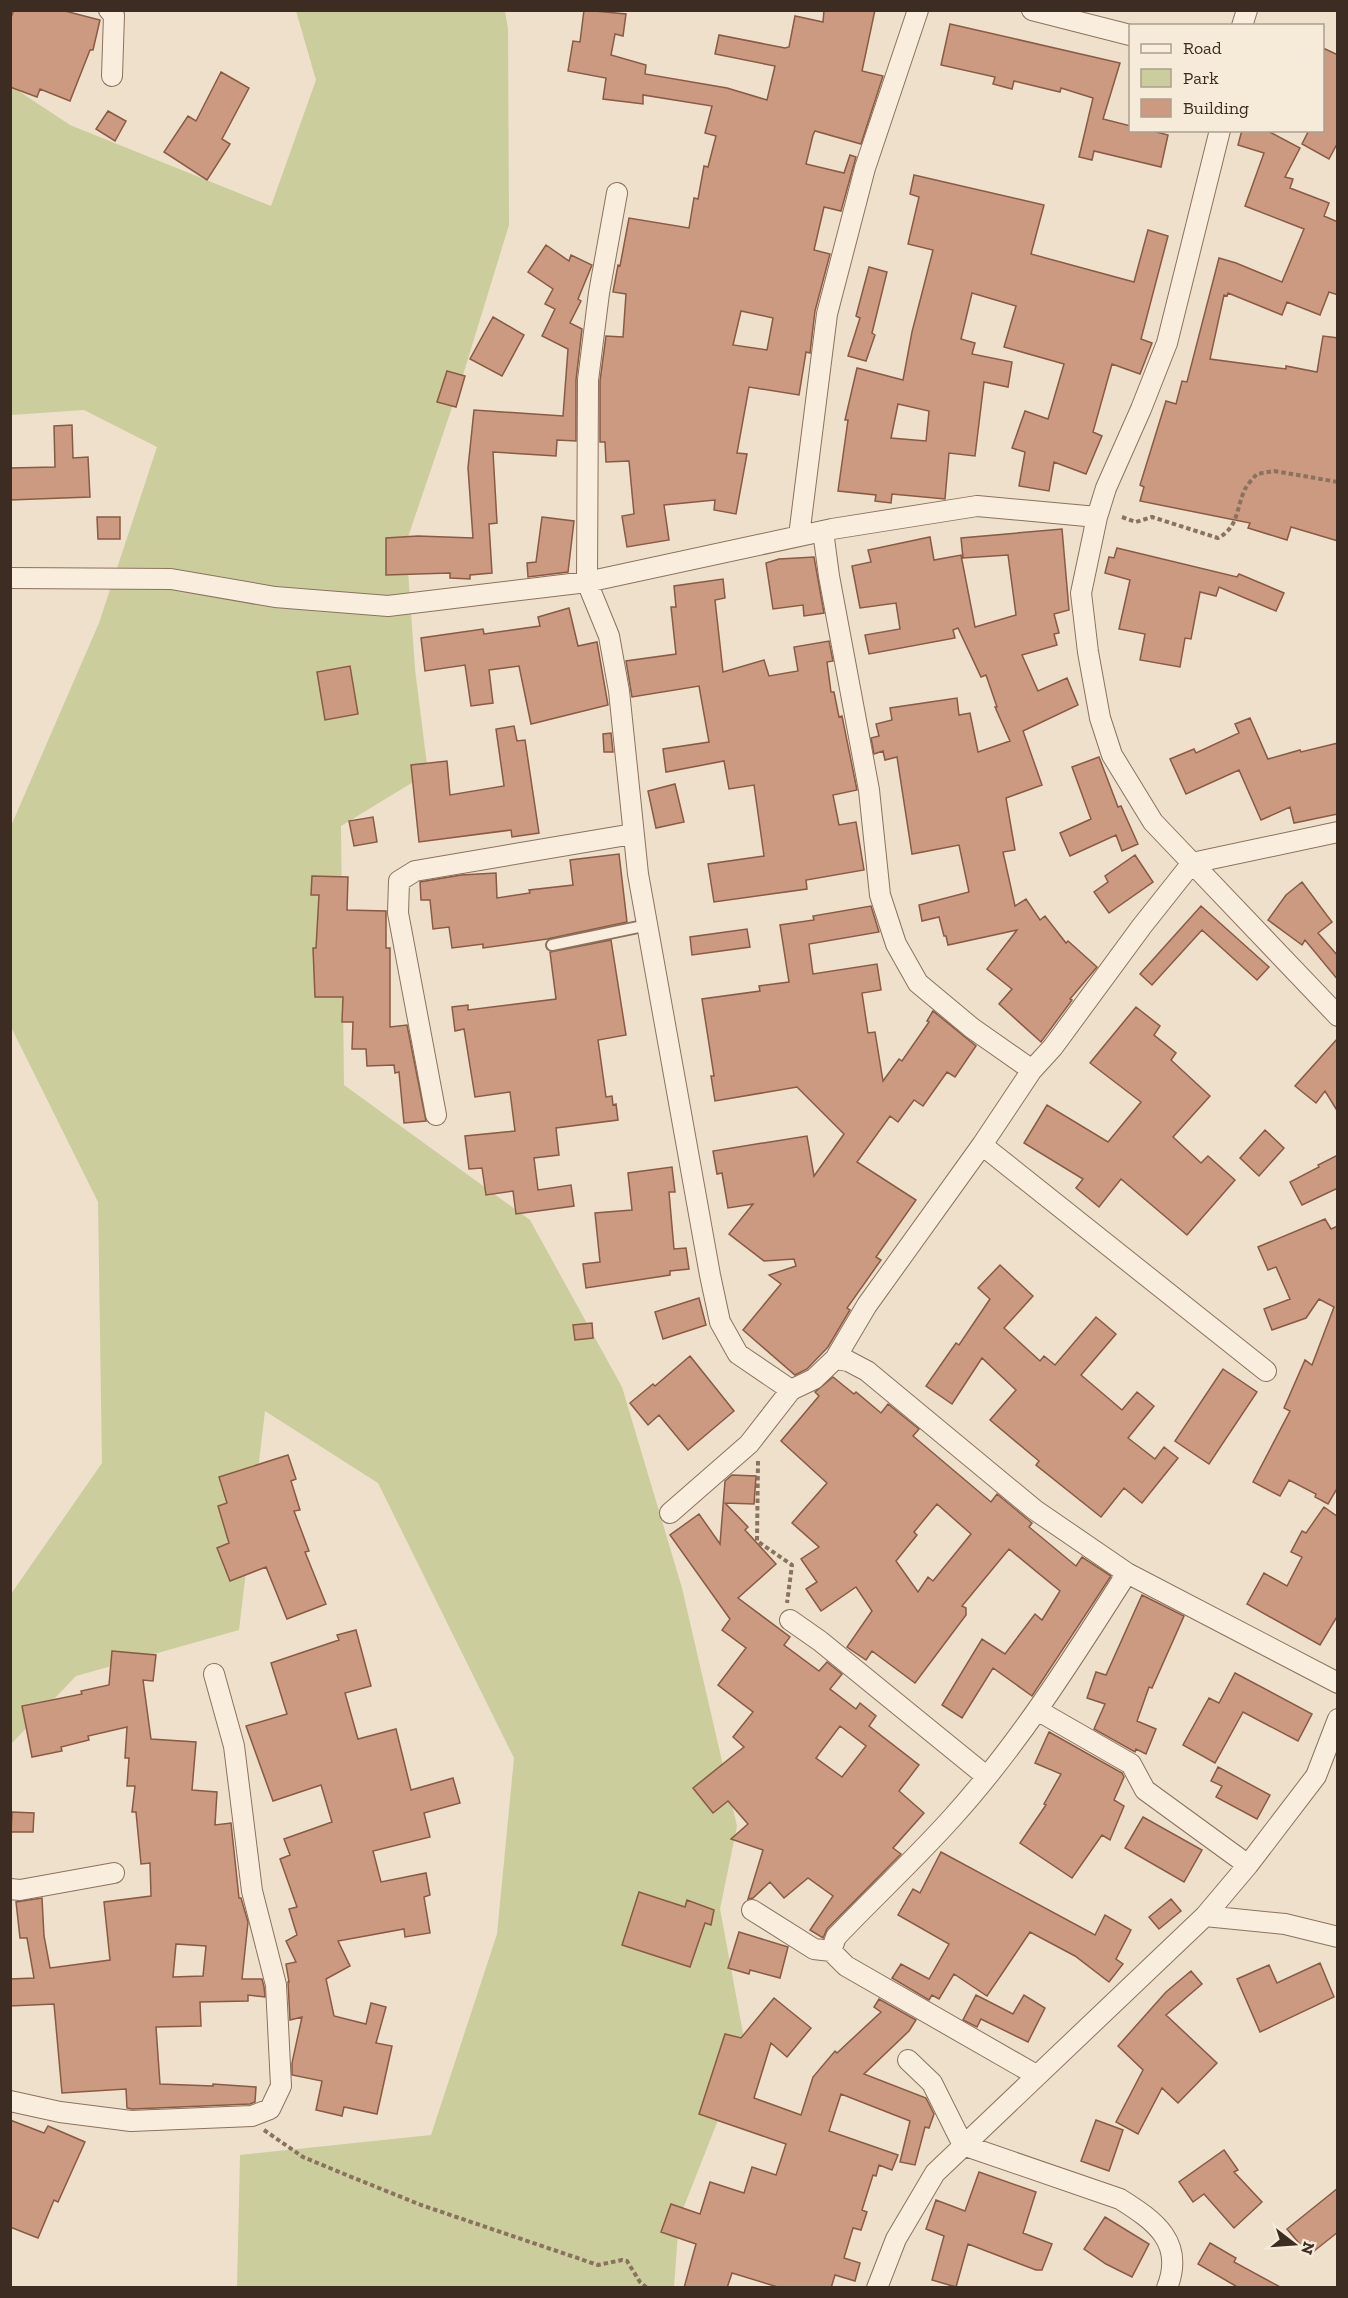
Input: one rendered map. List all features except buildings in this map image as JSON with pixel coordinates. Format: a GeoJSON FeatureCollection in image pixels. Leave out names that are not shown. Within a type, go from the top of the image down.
{"type":"FeatureCollection","features":[{"type":"Feature","properties":{"kind":"street"},"geometry":{"type":"LineString","coordinates":[[109,10],[114,15],[112,76]]}},
{"type":"Feature","properties":{"kind":"street"},"geometry":{"type":"LineString","coordinates":[[799,536],[827,314],[865,168],[918,10]]}},
{"type":"Feature","properties":{"kind":"street"},"geometry":{"type":"LineString","coordinates":[[1032,10],[1129,34]]}},
{"type":"Feature","properties":{"kind":"street"},"geometry":{"type":"LineString","coordinates":[[1220,132],[1167,343],[1106,488],[1097,517],[1081,593],[1100,718],[1112,755],[1153,822],[1338,1016]]}},
{"type":"Feature","properties":{"kind":"street"},"geometry":{"type":"LineString","coordinates":[[617,193],[599,293],[588,380],[587,582],[609,636],[620,691],[633,834],[720,1322],[738,1354],[791,1390]]}},
{"type":"Feature","properties":{"kind":"street"},"geometry":{"type":"LineString","coordinates":[[10,578],[171,579],[275,597],[388,606],[587,582],[823,531],[977,506],[1097,517]]}},
{"type":"Feature","properties":{"kind":"street"},"geometry":{"type":"LineString","coordinates":[[823,531],[868,790],[880,895],[896,944],[918,983],[972,1029],[1032,1070]]}},
{"type":"Feature","properties":{"kind":"street"},"geometry":{"type":"LineString","coordinates":[[670,1513],[749,1444],[791,1390],[814,1379],[835,1359],[867,1305],[982,1145],[1032,1070],[1053,1047],[1142,926],[1192,863],[1338,832]]}},
{"type":"Feature","properties":{"kind":"street"},"geometry":{"type":"LineString","coordinates":[[436,1115],[398,913],[399,881],[415,871],[633,834]]}},
{"type":"Feature","properties":{"kind":"street"},"geometry":{"type":"LineString","coordinates":[[982,1145],[1266,1371]]}},
{"type":"Feature","properties":{"kind":"street"},"geometry":{"type":"LineString","coordinates":[[835,1359],[848,1361],[867,1371],[1035,1510],[1127,1573],[1338,1683]]}},
{"type":"Feature","properties":{"kind":"street"},"geometry":{"type":"LineString","coordinates":[[831,1951],[836,1937],[951,1818],[986,1776],[1061,1678],[1127,1573]]}},
{"type":"Feature","properties":{"kind":"street"},"geometry":{"type":"LineString","coordinates":[[790,1620],[820,1641],[986,1776]]}},
{"type":"Feature","properties":{"kind":"street"},"geometry":{"type":"LineString","coordinates":[[10,2101],[60,2112],[131,2121],[252,2116],[270,2109],[281,2086],[282,2058],[276,1985],[252,1891],[234,1746],[214,1674]]}},
{"type":"Feature","properties":{"kind":"street"},"geometry":{"type":"LineString","coordinates":[[1037,1710],[1131,1764],[1145,1790],[1248,1865]]}},
{"type":"Feature","properties":{"kind":"street"},"geometry":{"type":"LineString","coordinates":[[877,2288],[896,2239],[935,2173],[1205,1916],[1248,1865],[1316,1776],[1338,1719]]}},
{"type":"Feature","properties":{"kind":"street"},"geometry":{"type":"LineString","coordinates":[[10,1889],[20,1890],[114,1873]]}},
{"type":"Feature","properties":{"kind":"street"},"geometry":{"type":"LineString","coordinates":[[752,1910],[814,1949],[831,1951],[846,1966],[1036,2075]]}},
{"type":"Feature","properties":{"kind":"street"},"geometry":{"type":"LineString","coordinates":[[1205,1916],[1285,1924],[1338,1937]]}},
{"type":"Feature","properties":{"kind":"street"},"geometry":{"type":"LineString","coordinates":[[908,2060],[932,2083],[963,2145],[1119,2199],[1138,2211],[1165,2235],[1173,2251],[1172,2274],[1167,2288]]}},
{"type":"Feature","properties":{"kind":"lane"},"geometry":{"type":"LineString","coordinates":[[552,945],[648,925]]}},
{"type":"Feature","properties":{"kind":"path"},"geometry":{"type":"LineString","coordinates":[[1122,517],[1136,522],[1152,517],[1218,537],[1228,533],[1234,523],[1246,488],[1257,474],[1274,471],[1338,482]]}},
{"type":"Feature","properties":{"kind":"path"},"geometry":{"type":"LineString","coordinates":[[749,1444],[757,1448],[758,1458],[757,1541],[792,1565],[786,1601],[790,1620]]}},
{"type":"Feature","properties":{"kind":"path"},"geometry":{"type":"LineString","coordinates":[[252,2116],[267,2134],[294,2151],[421,2205],[598,2265],[627,2261],[640,2282],[647,2288]]}},
{"type":"Feature","properties":{"kind":"green space"},"geometry":{"type":"Polygon","coordinates":[[[296,11],[505,11],[508,29],[509,225],[463,375],[406,543],[415,669],[428,773],[341,826],[344,1085],[530,1220],[622,1387],[682,1588],[737,1826],[720,1909],[746,2049],[679,2219],[674,2287],[237,2287],[240,2155],[431,2135],[497,1934],[514,1758],[378,1483],[265,1411],[239,1630],[76,1676],[11,1744],[11,1594],[102,1463],[98,1202],[11,1027],[11,826],[99,623],[157,447],[84,410],[11,415],[11,86],[70,125],[271,206],[316,80],[296,11]]]}}]}
